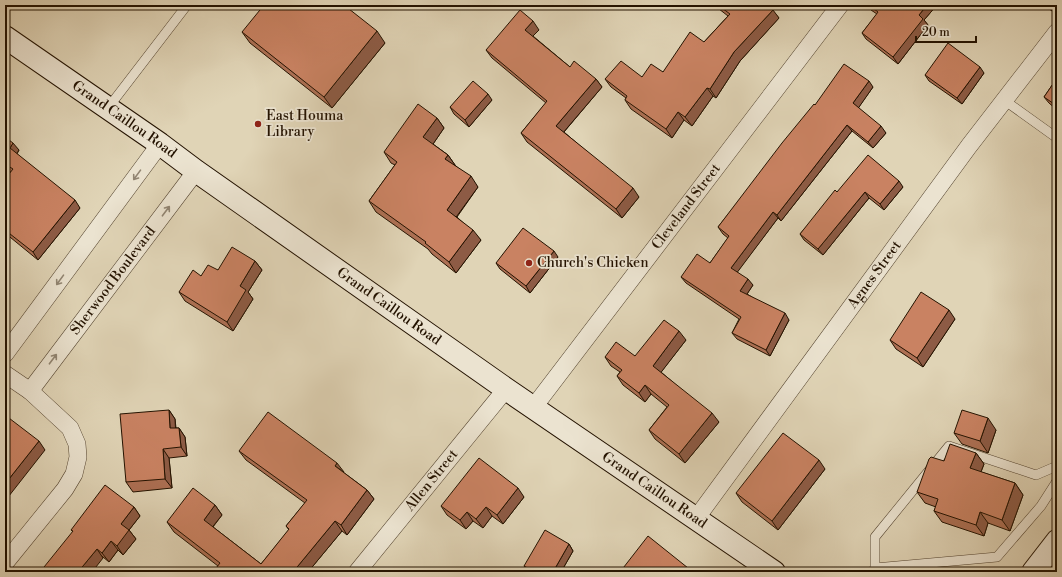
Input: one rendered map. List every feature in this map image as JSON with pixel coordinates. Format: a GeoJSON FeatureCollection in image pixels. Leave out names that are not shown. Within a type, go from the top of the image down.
{"type":"FeatureCollection","features":[{"type":"Feature","properties":{"kind":"main road","name":"Grand Caillou Road"},"geometry":{"type":"LineString","coordinates":[[5,37],[160,144],[196,171],[533,408],[695,520],[774,572]]}},
{"type":"Feature","properties":{"kind":"main road"},"geometry":{"type":"LineString","coordinates":[[1034,572],[1057,541]]}},
{"type":"Feature","properties":{"kind":"street","name":"Cleveland Street"},"geometry":{"type":"LineString","coordinates":[[533,408],[840,5]]}},
{"type":"Feature","properties":{"kind":"street","name":"Agnes Street"},"geometry":{"type":"LineString","coordinates":[[695,520],[1004,100],[1057,32]]}},
{"type":"Feature","properties":{"kind":"street"},"geometry":{"type":"LineString","coordinates":[[5,354],[160,144]]}},
{"type":"Feature","properties":{"kind":"street","name":"Sherwood Boulevard"},"geometry":{"type":"LineString","coordinates":[[30,391],[196,171]]}},
{"type":"Feature","properties":{"kind":"street"},"geometry":{"type":"LineString","coordinates":[[5,374],[30,391],[70,428],[77,444],[78,457],[74,474],[65,489],[5,563]]}},
{"type":"Feature","properties":{"kind":"street","name":"Allen Street"},"geometry":{"type":"LineString","coordinates":[[357,572],[506,389]]}},
{"type":"Feature","properties":{"kind":"lane"},"geometry":{"type":"LineString","coordinates":[[108,108],[187,5]]}},
{"type":"Feature","properties":{"kind":"lane"},"geometry":{"type":"LineString","coordinates":[[1004,100],[1057,138]]}},
{"type":"Feature","properties":{"kind":"lane"},"geometry":{"type":"LineString","coordinates":[[1057,466],[1036,475],[949,446],[875,537],[874,570],[997,557],[1041,506],[1057,481]]}},
{"type":"Feature","properties":{"kind":"building"},"geometry":{"type":"Polygon","coordinates":[[[264,5],[344,5],[377,31],[324,97],[242,32],[264,5]]]}},
{"type":"Feature","properties":{"kind":"building"},"geometry":{"type":"Polygon","coordinates":[[[718,5],[768,5],[773,10],[734,52],[710,89],[707,88],[685,117],[678,112],[666,129],[625,100],[627,96],[605,79],[621,61],[642,77],[651,64],[663,72],[690,32],[704,42],[730,14],[718,5]]]}},
{"type":"Feature","properties":{"kind":"building"},"geometry":{"type":"Polygon","coordinates":[[[869,5],[927,5],[919,15],[923,19],[893,57],[862,33],[878,12],[869,5]]]}},
{"type":"Feature","properties":{"kind":"building"},"geometry":{"type":"Polygon","coordinates":[[[520,10],[533,21],[525,30],[570,67],[574,61],[596,79],[556,126],[633,188],[616,209],[521,133],[547,101],[486,50],[520,10]]]}},
{"type":"Feature","properties":{"kind":"building"},"geometry":{"type":"Polygon","coordinates":[[[948,43],[980,67],[957,98],[925,75],[948,43]]]}},
{"type":"Feature","properties":{"kind":"building"},"geometry":{"type":"Polygon","coordinates":[[[844,64],[869,81],[853,103],[881,126],[868,142],[847,125],[777,215],[773,212],[731,268],[748,279],[740,291],[785,313],[766,350],[732,333],[741,317],[681,277],[697,254],[710,263],[729,236],[718,227],[782,143],[814,104],[815,105],[844,64]]]}},
{"type":"Feature","properties":{"kind":"building"},"geometry":{"type":"Polygon","coordinates":[[[1057,78],[1057,106],[1044,97],[1057,78]]]}},
{"type":"Feature","properties":{"kind":"building"},"geometry":{"type":"Polygon","coordinates":[[[473,81],[488,94],[465,120],[450,107],[473,81]]]}},
{"type":"Feature","properties":{"kind":"building"},"geometry":{"type":"Polygon","coordinates":[[[418,104],[437,118],[423,137],[448,155],[445,159],[471,176],[447,210],[473,230],[449,262],[425,243],[426,242],[369,201],[397,162],[384,152],[418,104]]]}},
{"type":"Feature","properties":{"kind":"building"},"geometry":{"type":"Polygon","coordinates":[[[5,137],[13,143],[10,148],[75,200],[33,252],[5,230],[5,179],[13,169],[5,164],[5,137]]]}},
{"type":"Feature","properties":{"kind":"building"},"geometry":{"type":"Polygon","coordinates":[[[868,155],[899,181],[880,204],[865,192],[818,249],[800,234],[835,190],[837,192],[868,155]]]}},
{"type":"Feature","properties":{"kind":"building","name":"Church's Chicken"},"geometry":{"type":"Polygon","coordinates":[[[523,228],[554,251],[526,286],[496,263],[523,228]]]}},
{"type":"Feature","properties":{"kind":"building"},"geometry":{"type":"Polygon","coordinates":[[[232,247],[255,261],[240,286],[246,290],[227,322],[179,292],[193,270],[201,276],[208,265],[218,270],[232,247]]]}},
{"type":"Feature","properties":{"kind":"building"},"geometry":{"type":"Polygon","coordinates":[[[921,292],[949,310],[917,358],[890,340],[921,292]]]}},
{"type":"Feature","properties":{"kind":"building"},"geometry":{"type":"Polygon","coordinates":[[[664,320],[679,331],[653,366],[712,413],[679,454],[649,430],[669,405],[645,385],[639,393],[617,376],[622,370],[605,357],[616,342],[635,356],[664,320]]]}},
{"type":"Feature","properties":{"kind":"building"},"geometry":{"type":"Polygon","coordinates":[[[169,410],[170,428],[179,428],[181,447],[163,449],[165,479],[126,482],[120,414],[169,410]]]}},
{"type":"Feature","properties":{"kind":"building"},"geometry":{"type":"Polygon","coordinates":[[[962,410],[988,418],[980,441],[954,433],[962,410]]]}},
{"type":"Feature","properties":{"kind":"building"},"geometry":{"type":"Polygon","coordinates":[[[268,412],[337,463],[335,466],[367,490],[341,525],[335,521],[293,572],[213,572],[220,563],[167,522],[193,488],[215,505],[204,520],[261,564],[289,529],[286,526],[307,500],[239,451],[268,412]]]}},
{"type":"Feature","properties":{"kind":"building"},"geometry":{"type":"Polygon","coordinates":[[[5,415],[39,441],[5,484],[5,415]]]}},
{"type":"Feature","properties":{"kind":"building"},"geometry":{"type":"Polygon","coordinates":[[[783,433],[819,460],[772,521],[736,493],[783,433]]]}},
{"type":"Feature","properties":{"kind":"building"},"geometry":{"type":"Polygon","coordinates":[[[950,444],[976,453],[970,468],[1015,483],[1002,520],[980,512],[976,525],[934,511],[938,499],[917,492],[929,459],[931,457],[944,461],[950,444]]]}},
{"type":"Feature","properties":{"kind":"building"},"geometry":{"type":"Polygon","coordinates":[[[479,458],[518,488],[497,515],[486,507],[476,519],[467,512],[460,520],[441,506],[479,458]]]}},
{"type":"Feature","properties":{"kind":"building"},"geometry":{"type":"Polygon","coordinates":[[[105,485],[134,507],[121,524],[129,530],[117,546],[111,541],[102,553],[97,549],[78,572],[40,572],[73,531],[71,530],[105,485]]]}},
{"type":"Feature","properties":{"kind":"building"},"geometry":{"type":"Polygon","coordinates":[[[545,530],[569,544],[553,572],[535,572],[524,566],[545,530]]]}},
{"type":"Feature","properties":{"kind":"building"},"geometry":{"type":"Polygon","coordinates":[[[648,536],[693,572],[620,572],[648,536]]]}},
{"type":"Feature","properties":{"kind":"place","name":"East Houma Library"},"geometry":{"type":"Point","coordinates":[258,124]}},
{"type":"Feature","properties":{"kind":"place","name":"Church's Chicken"},"geometry":{"type":"Point","coordinates":[529,263]}}]}
